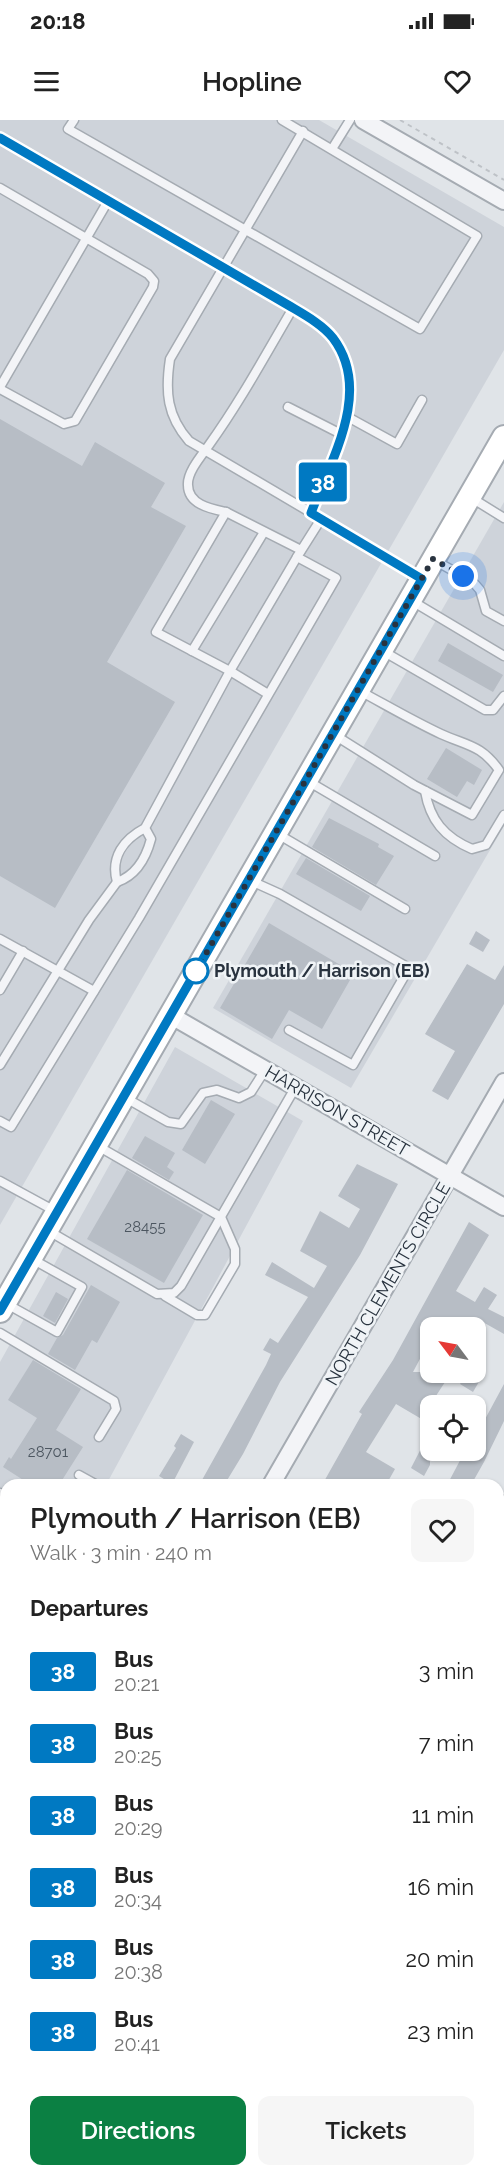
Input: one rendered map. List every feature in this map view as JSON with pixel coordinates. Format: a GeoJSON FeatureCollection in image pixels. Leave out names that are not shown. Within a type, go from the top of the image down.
{"type":"FeatureCollection","features":[{"type":"Feature","properties":{"kind":"main road"},"geometry":{"type":"LineString","coordinates":[[2,1307],[503,440]]}},
{"type":"Feature","properties":{"kind":"street"},"geometry":{"type":"LineString","coordinates":[[363,120],[504,201]]}},
{"type":"Feature","properties":{"kind":"street","name":"HARRISON STREET"},"geometry":{"type":"LineString","coordinates":[[170,1015],[504,1207]]}},
{"type":"Feature","properties":{"kind":"street","name":"NORTH CLEMENTS CIRCLE"},"geometry":{"type":"LineString","coordinates":[[274,1479],[504,1083]]}},
{"type":"Feature","properties":{"kind":"lane"},"geometry":{"type":"LineString","coordinates":[[74,120],[68,129],[420,328],[477,236],[282,120]]}},
{"type":"Feature","properties":{"kind":"lane"},"geometry":{"type":"LineString","coordinates":[[332,149],[350,120]]}},
{"type":"Feature","properties":{"kind":"lane"},"geometry":{"type":"LineString","coordinates":[[303,131],[170,359],[166,384],[168,407],[178,428],[189,441],[204,451],[321,519],[428,569],[474,582],[480,590],[486,611],[504,621]]}},
{"type":"Feature","properties":{"kind":"lane"},"geometry":{"type":"LineString","coordinates":[[0,138],[292,308],[333,337],[348,364],[351,393],[341,434],[311,513]]}},
{"type":"Feature","properties":{"kind":"lane"},"geometry":{"type":"LineString","coordinates":[[0,188],[85,238],[148,274],[154,281],[153,287],[75,421],[64,424],[0,388],[85,238],[108,201]]}},
{"type":"Feature","properties":{"kind":"lane"},"geometry":{"type":"LineString","coordinates":[[0,1121],[11,1127],[94,991],[336,578],[264,532],[226,512],[203,507],[193,497],[188,485],[192,472],[204,451],[229,418],[292,308]]}},
{"type":"Feature","properties":{"kind":"lane"},"geometry":{"type":"LineString","coordinates":[[346,416],[397,444],[422,400]]}},
{"type":"Feature","properties":{"kind":"lane"},"geometry":{"type":"LineString","coordinates":[[288,407],[341,434]]}},
{"type":"Feature","properties":{"kind":"lane"},"geometry":{"type":"LineString","coordinates":[[469,497],[504,518]]}},
{"type":"Feature","properties":{"kind":"lane"},"geometry":{"type":"LineString","coordinates":[[226,512],[156,632],[268,694]]}},
{"type":"Feature","properties":{"kind":"lane"},"geometry":{"type":"LineString","coordinates":[[117,882],[114,871],[118,852],[130,836],[145,828],[230,671],[321,519]]}},
{"type":"Feature","properties":{"kind":"lane"},"geometry":{"type":"LineString","coordinates":[[192,651],[264,532]]}},
{"type":"Feature","properties":{"kind":"lane"},"geometry":{"type":"LineString","coordinates":[[410,600],[504,656]]}},
{"type":"Feature","properties":{"kind":"lane"},"geometry":{"type":"LineString","coordinates":[[381,650],[485,710],[493,710],[504,696]]}},
{"type":"Feature","properties":{"kind":"lane"},"geometry":{"type":"LineString","coordinates":[[332,734],[425,791],[472,815],[501,773],[487,754],[472,745],[442,735],[358,690]]}},
{"type":"Feature","properties":{"kind":"lane"},"geometry":{"type":"LineString","coordinates":[[306,780],[435,856]]}},
{"type":"Feature","properties":{"kind":"lane"},"geometry":{"type":"LineString","coordinates":[[425,791],[433,819],[439,827],[445,834],[471,849],[486,845],[504,815]]}},
{"type":"Feature","properties":{"kind":"lane"},"geometry":{"type":"LineString","coordinates":[[0,1065],[89,920],[117,882],[128,878],[147,852],[151,839],[145,828]]}},
{"type":"Feature","properties":{"kind":"lane"},"geometry":{"type":"LineString","coordinates":[[276,832],[405,909]]}},
{"type":"Feature","properties":{"kind":"lane"},"geometry":{"type":"LineString","coordinates":[[248,880],[280,894],[409,968],[353,1065],[289,1030]]}},
{"type":"Feature","properties":{"kind":"lane"},"geometry":{"type":"LineString","coordinates":[[0,939],[94,991]]}},
{"type":"Feature","properties":{"kind":"lane"},"geometry":{"type":"LineString","coordinates":[[0,990],[23,951]]}},
{"type":"Feature","properties":{"kind":"lane"},"geometry":{"type":"LineString","coordinates":[[123,1096],[168,1122],[181,1124],[203,1093],[217,1090],[239,1098],[251,1092],[265,1070]]}},
{"type":"Feature","properties":{"kind":"lane"},"geometry":{"type":"LineString","coordinates":[[165,1296],[174,1293],[181,1286],[295,1088]]}},
{"type":"Feature","properties":{"kind":"lane"},"geometry":{"type":"LineString","coordinates":[[0,1181],[51,1221],[157,1294],[165,1296],[197,1315],[205,1315],[235,1264],[235,1249],[220,1217],[95,1145]]}},
{"type":"Feature","properties":{"kind":"lane"},"geometry":{"type":"LineString","coordinates":[[2,1307],[57,1332],[82,1287],[30,1258]]}},
{"type":"Feature","properties":{"kind":"lane"},"geometry":{"type":"LineString","coordinates":[[0,1333],[114,1401],[116,1409],[99,1437]]}},
{"type":"Feature","properties":{"kind":"lane"},"geometry":{"type":"LineString","coordinates":[[79,1475],[86,1479]]}},
{"type":"Feature","properties":{"kind":"path"},"geometry":{"type":"LineString","coordinates":[[399,120],[504,180]]}},
{"type":"Feature","properties":{"kind":"shaded area"},"geometry":{"type":"Polygon","coordinates":[[[0,120],[319,120],[504,227],[504,350],[0,1225],[0,120]]]}},
{"type":"Feature","properties":{"kind":"shaded area"},"geometry":{"type":"Polygon","coordinates":[[[504,502],[504,826],[351,1088],[213,1008],[504,502]]]}},
{"type":"Feature","properties":{"kind":"shaded area"},"geometry":{"type":"Polygon","coordinates":[[[175,1047],[303,1121],[109,1479],[0,1479],[0,1362],[175,1047]]]}},
{"type":"Feature","properties":{"kind":"building"},"geometry":{"type":"Polygon","coordinates":[[[0,419],[82,466],[95,442],[165,483],[151,507],[186,526],[107,662],[175,702],[55,908],[0,876],[0,419]]]}},
{"type":"Feature","properties":{"kind":"building"},"geometry":{"type":"Polygon","coordinates":[[[448,643],[503,675],[493,692],[438,661],[448,643]]]}},
{"type":"Feature","properties":{"kind":"building"},"geometry":{"type":"Polygon","coordinates":[[[446,748],[482,770],[474,785],[467,781],[457,797],[427,779],[446,748]]]}},
{"type":"Feature","properties":{"kind":"building"},"geometry":{"type":"Polygon","coordinates":[[[329,818],[379,844],[378,847],[394,856],[376,885],[312,847],[329,818]]]}},
{"type":"Feature","properties":{"kind":"building"},"geometry":{"type":"Polygon","coordinates":[[[306,858],[370,896],[361,911],[296,874],[306,858]]]}},
{"type":"Feature","properties":{"kind":"building"},"geometry":{"type":"Polygon","coordinates":[[[269,923],[354,973],[322,1029],[289,1010],[272,1039],[220,1008],[269,923]]]}},
{"type":"Feature","properties":{"kind":"building"},"geometry":{"type":"Polygon","coordinates":[[[476,931],[490,940],[483,952],[469,944],[476,931]]]}},
{"type":"Feature","properties":{"kind":"building"},"geometry":{"type":"Polygon","coordinates":[[[467,964],[495,980],[504,965],[504,1004],[448,1100],[432,1091],[455,1051],[425,1034],[467,964]]]}},
{"type":"Feature","properties":{"kind":"building"},"geometry":{"type":"Polygon","coordinates":[[[211,1100],[235,1114],[205,1164],[182,1150],[211,1100]]]}},
{"type":"Feature","properties":{"kind":"building"},"geometry":{"type":"Polygon","coordinates":[[[145,1136],[175,1153],[167,1167],[174,1172],[169,1180],[132,1158],[145,1136]]]}},
{"type":"Feature","properties":{"kind":"building"},"geometry":{"type":"Polygon","coordinates":[[[357,1164],[398,1184],[360,1255],[280,1382],[228,1479],[203,1479],[266,1365],[271,1354],[263,1350],[270,1338],[278,1343],[308,1297],[265,1275],[272,1262],[314,1288],[327,1266],[300,1251],[320,1211],[349,1228],[360,1209],[338,1196],[357,1164]]]}},
{"type":"Feature","properties":{"kind":"building"},"geometry":{"type":"Polygon","coordinates":[[[127,1170],[203,1215],[164,1283],[87,1239],[127,1170]]]}},
{"type":"Feature","properties":{"kind":"building"},"geometry":{"type":"Polygon","coordinates":[[[469,1222],[489,1235],[456,1291],[475,1302],[484,1287],[497,1295],[488,1309],[504,1317],[504,1334],[486,1324],[486,1317],[420,1317],[420,1359],[413,1372],[420,1372],[420,1383],[444,1383],[437,1395],[420,1395],[420,1418],[396,1404],[366,1452],[395,1469],[389,1479],[325,1479],[362,1414],[359,1412],[393,1360],[469,1222]]]}},
{"type":"Feature","properties":{"kind":"building"},"geometry":{"type":"Polygon","coordinates":[[[91,1285],[120,1302],[97,1343],[92,1340],[75,1370],[48,1354],[57,1338],[63,1335],[91,1285]]]}},
{"type":"Feature","properties":{"kind":"building"},"geometry":{"type":"Polygon","coordinates":[[[56,1292],[68,1299],[55,1323],[43,1316],[56,1292]]]}},
{"type":"Feature","properties":{"kind":"building"},"geometry":{"type":"Polygon","coordinates":[[[33,1360],[81,1389],[56,1430],[83,1447],[63,1479],[22,1479],[3,1467],[9,1457],[11,1459],[37,1418],[8,1400],[33,1360]]]}},
{"type":"Feature","properties":{"kind":"building"},"geometry":{"type":"Polygon","coordinates":[[[461,1383],[478,1383],[473,1392],[461,1383]]]}},
{"type":"Feature","properties":{"kind":"building"},"geometry":{"type":"Polygon","coordinates":[[[504,1384],[504,1421],[486,1458],[486,1417],[504,1384]]]}},
{"type":"Feature","properties":{"kind":"building"},"geometry":{"type":"Polygon","coordinates":[[[181,1434],[194,1442],[175,1479],[164,1479],[159,1476],[176,1448],[174,1446],[181,1434]]]}},
{"type":"Feature","properties":{"kind":"building"},"geometry":{"type":"Polygon","coordinates":[[[420,1450],[420,1461],[430,1461],[424,1476],[411,1468],[420,1450]]]}},
{"type":"Feature","properties":{"kind":"building"},"geometry":{"type":"Polygon","coordinates":[[[460,1461],[484,1461],[474,1479],[450,1479],[460,1461]]]}},
{"type":"Feature","properties":{"kind":"bus line","name":"38"},"geometry":{"type":"LineString","coordinates":[[0,138],[288,305],[333,337],[348,364],[351,393],[343,428],[311,513],[422,579],[0,1311]]}},
{"type":"Feature","properties":{"kind":"place","name":"Plymouth / Harrison (EB)"},"geometry":{"type":"Point","coordinates":[196,971]}},
{"type":"Feature","properties":{"kind":"route"},"geometry":{"type":"LineString","coordinates":[[196,971],[433,559],[463,576]]}}]}
